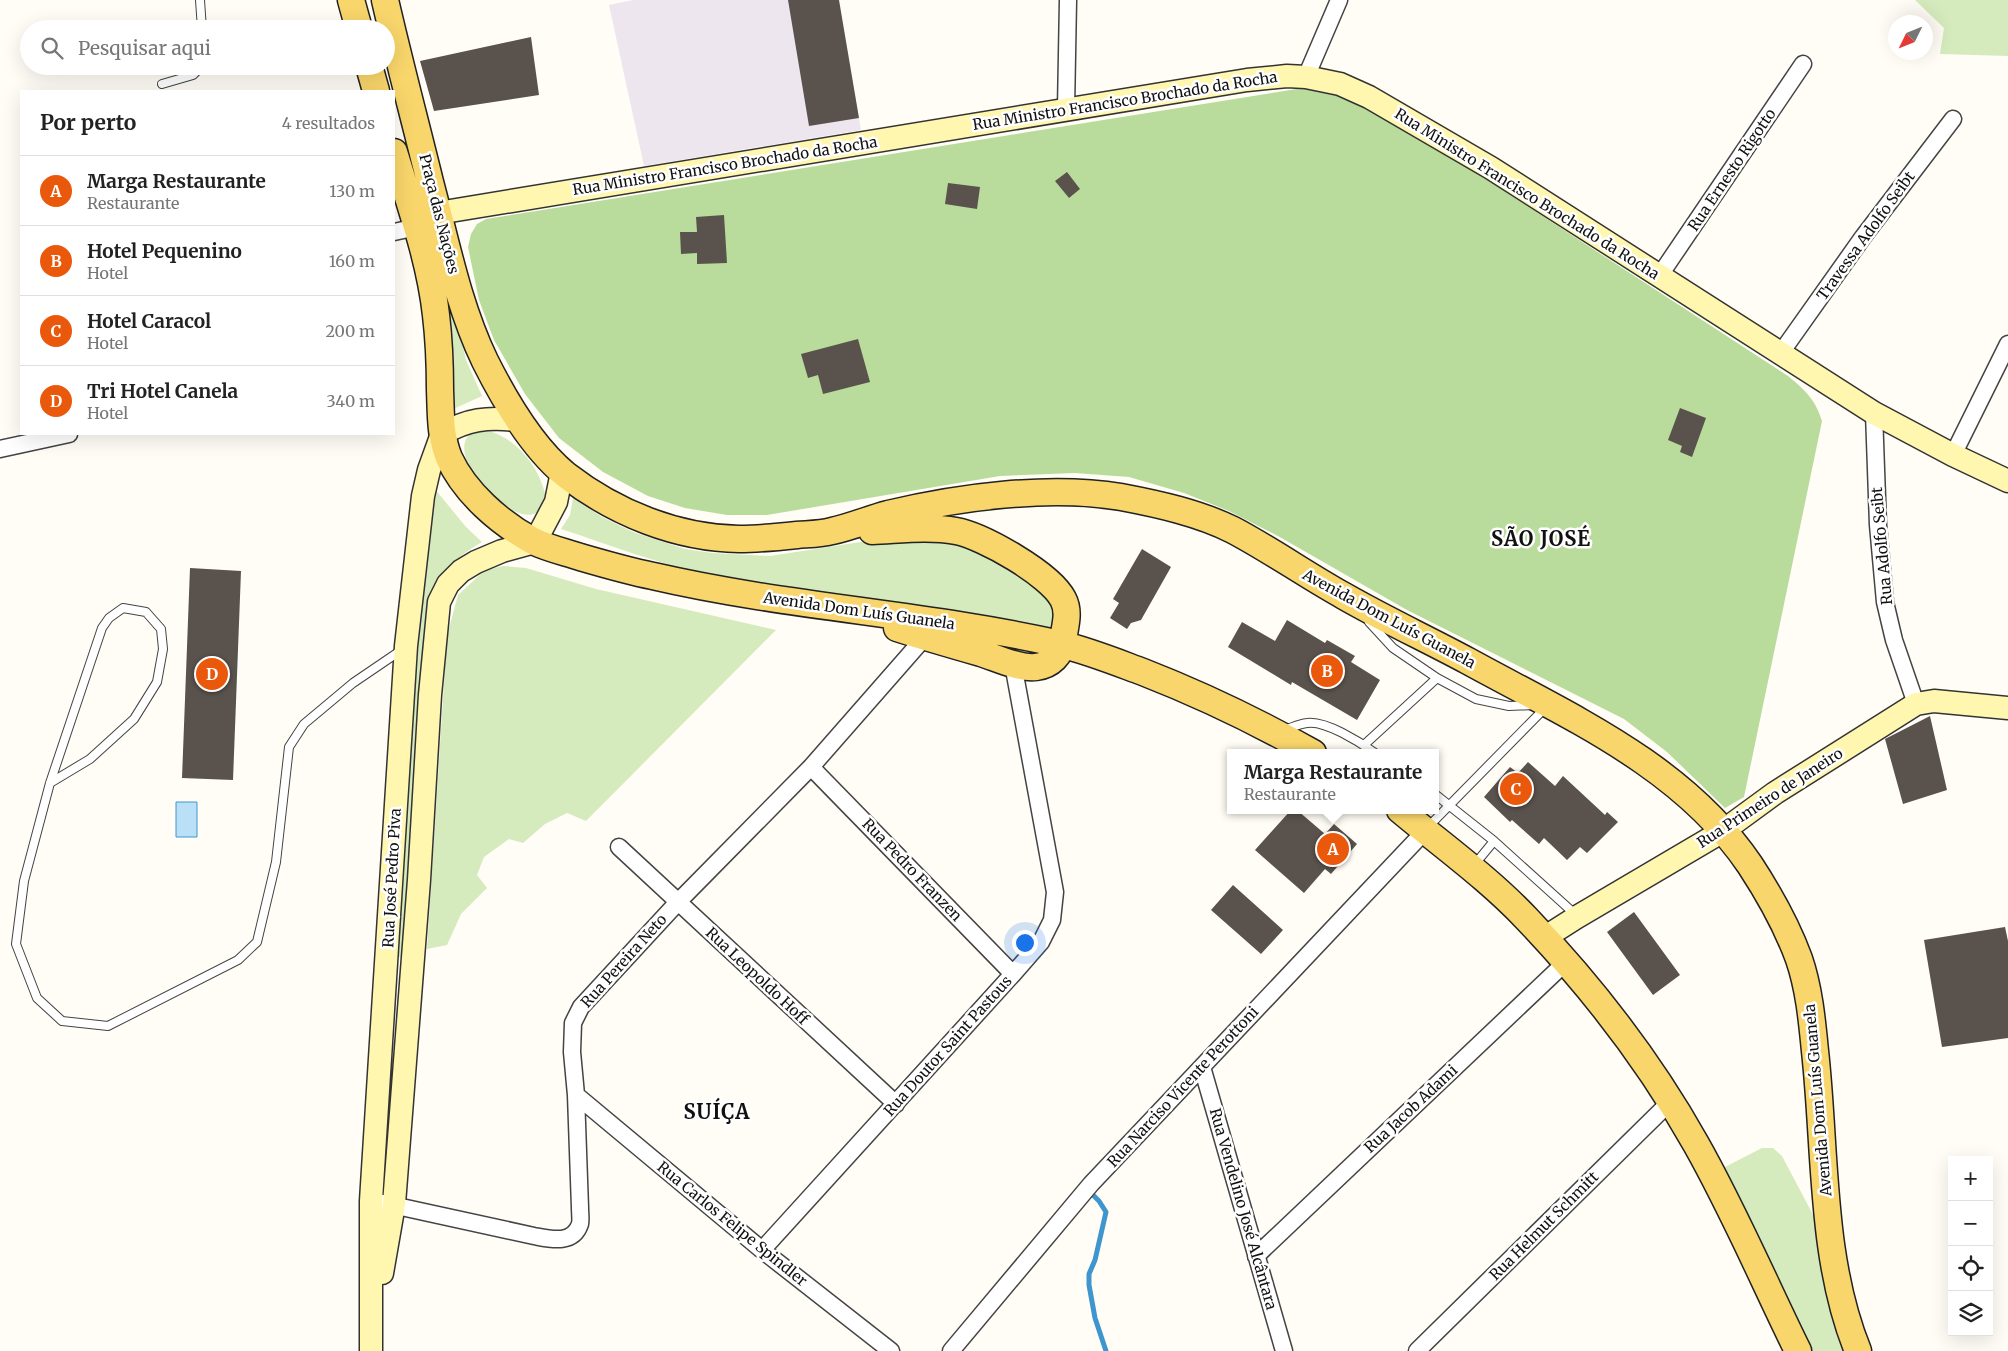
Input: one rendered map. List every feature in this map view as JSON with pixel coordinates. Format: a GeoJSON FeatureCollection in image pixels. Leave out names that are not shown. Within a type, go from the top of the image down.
{"type":"FeatureCollection","features":[{"type":"Feature","properties":{"kind":"main road"},"geometry":{"type":"LineString","coordinates":[[351,0],[357,20]]}},
{"type":"Feature","properties":{"kind":"main road"},"geometry":{"type":"LineString","coordinates":[[374,0],[383,20]]}},
{"type":"Feature","properties":{"kind":"main road","name":"Praça das Nações"},"geometry":{"type":"LineString","coordinates":[[385,0],[390,20]]}},
{"type":"Feature","properties":{"kind":"main road","name":"Praça das Nações"},"geometry":{"type":"LineString","coordinates":[[395,44],[455,278],[472,330],[486,362],[517,420]]}},
{"type":"Feature","properties":{"kind":"main road"},"geometry":{"type":"LineString","coordinates":[[372,75],[376,90]]}},
{"type":"Feature","properties":{"kind":"main road","name":"Avenida Dom Luís Guanela"},"geometry":{"type":"LineString","coordinates":[[395,159],[405,229],[430,275],[439,346],[442,434],[450,459],[480,501],[510,527],[535,542],[627,570],[712,590],[948,622],[1062,645],[1101,656],[1189,690],[1277,732],[1306,749]]}},
{"type":"Feature","properties":{"kind":"main road","name":"Avenida Dom Luís Guanela"},"geometry":{"type":"LineString","coordinates":[[517,420],[562,472],[617,508],[645,520],[708,537],[742,539],[832,532],[888,514],[1003,495],[1065,492],[1117,497],[1172,508],[1228,528],[1350,600],[1444,648],[1595,730],[1660,772],[1723,830],[1755,874],[1784,925],[1800,962],[1810,1008],[1818,1072],[1834,1270],[1842,1306],[1858,1351]]}},
{"type":"Feature","properties":{"kind":"main road"},"geometry":{"type":"LineString","coordinates":[[832,532],[934,528],[958,531],[993,545],[1046,580],[1063,598],[1067,614],[1062,645],[1057,657],[1048,664],[1034,667],[1013,664],[842,609]]}},
{"type":"Feature","properties":{"kind":"main road"},"geometry":{"type":"LineString","coordinates":[[1405,814],[1472,868],[1515,907],[1596,997],[1628,1039],[1696,1144],[1798,1351]]}},
{"type":"Feature","properties":{"kind":"street"},"geometry":{"type":"LineString","coordinates":[[1066,109],[1068,0]]}},
{"type":"Feature","properties":{"kind":"street"},"geometry":{"type":"LineString","coordinates":[[1306,77],[1339,0]]}},
{"type":"Feature","properties":{"kind":"street","name":"Rua Ernesto Rigotto"},"geometry":{"type":"LineString","coordinates":[[1660,275],[1804,64]]}},
{"type":"Feature","properties":{"kind":"street","name":"Rua Ministro Francisco Brochado da Rocha"},"geometry":{"type":"LineString","coordinates":[[438,213],[1247,80],[1287,76],[1306,77],[1340,84],[1369,97],[1491,168],[1874,413],[1953,455],[2008,481]]}},
{"type":"Feature","properties":{"kind":"street","name":"Travessa Adolfo Seibt"},"geometry":{"type":"LineString","coordinates":[[1780,354],[1863,237],[1953,119]]}},
{"type":"Feature","properties":{"kind":"street"},"geometry":{"type":"LineString","coordinates":[[1953,455],[2008,344]]}},
{"type":"Feature","properties":{"kind":"street","name":"Rua Adolfo Seibt"},"geometry":{"type":"LineString","coordinates":[[1874,413],[1878,525],[1885,602],[1894,640],[1916,704]]}},
{"type":"Feature","properties":{"kind":"street"},"geometry":{"type":"LineString","coordinates":[[442,434],[459,425],[488,418],[517,420]]}},
{"type":"Feature","properties":{"kind":"street","name":"Rua José Pedro Piva"},"geometry":{"type":"LineString","coordinates":[[371,1351],[371,1201],[406,646],[423,496],[429,470],[442,434]]}},
{"type":"Feature","properties":{"kind":"street"},"geometry":{"type":"LineString","coordinates":[[0,449],[64,435]]}},
{"type":"Feature","properties":{"kind":"street"},"geometry":{"type":"LineString","coordinates":[[535,542],[556,502],[562,472]]}},
{"type":"Feature","properties":{"kind":"street","name":"Rua José Pedro Piva"},"geometry":{"type":"LineString","coordinates":[[372,1326],[394,1204],[419,880],[430,695],[436,622],[440,602],[448,584],[468,566],[502,551],[535,542]]}},
{"type":"Feature","properties":{"kind":"street","name":"Rua Pereira Neto"},"geometry":{"type":"LineString","coordinates":[[371,1201],[394,1204],[534,1236],[558,1240],[572,1235],[580,1224],[576,1095],[572,1052],[573,1024],[581,1007],[678,902],[811,767],[925,637]]}},
{"type":"Feature","properties":{"kind":"street","name":"Rua Doutor Saint Pastous"},"geometry":{"type":"LineString","coordinates":[[762,1250],[1013,974],[1041,942],[1052,920],[1055,892],[1013,664]]}},
{"type":"Feature","properties":{"kind":"street","name":"Rua Primeiro de Janeiro"},"geometry":{"type":"LineString","coordinates":[[1544,938],[1577,916],[1723,830],[1775,793],[1916,704],[1934,701],[2008,708]]}},
{"type":"Feature","properties":{"kind":"street","name":"Rua Pedro Franzen"},"geometry":{"type":"LineString","coordinates":[[811,767],[1013,974]]}},
{"type":"Feature","properties":{"kind":"street","name":"Rua Narciso Vicente Perottoni"},"geometry":{"type":"LineString","coordinates":[[951,1351],[1090,1184],[1425,831]]}},
{"type":"Feature","properties":{"kind":"street","name":"Rua Leopoldo Hoff"},"geometry":{"type":"LineString","coordinates":[[619,847],[896,1104]]}},
{"type":"Feature","properties":{"kind":"street","name":"Rua Jacob Adami"},"geometry":{"type":"LineString","coordinates":[[1256,1256],[1566,962]]}},
{"type":"Feature","properties":{"kind":"street","name":"Rua Vendelino José Alcântara"},"geometry":{"type":"LineString","coordinates":[[1202,1067],[1284,1351]]}},
{"type":"Feature","properties":{"kind":"street","name":"Rua Carlos Felipe Spindler"},"geometry":{"type":"LineString","coordinates":[[576,1095],[762,1250],[891,1351]]}},
{"type":"Feature","properties":{"kind":"street","name":"Rua Helmut Schmitt"},"geometry":{"type":"LineString","coordinates":[[1418,1351],[1670,1102]]}},
{"type":"Feature","properties":{"kind":"lane"},"geometry":{"type":"LineString","coordinates":[[200,0],[201,20]]}},
{"type":"Feature","properties":{"kind":"lane"},"geometry":{"type":"LineString","coordinates":[[162,84],[193,75]]}},
{"type":"Feature","properties":{"kind":"lane"},"geometry":{"type":"LineString","coordinates":[[1350,600],[1393,648],[1437,678],[1476,699],[1509,706],[1548,705]]}},
{"type":"Feature","properties":{"kind":"lane"},"geometry":{"type":"LineString","coordinates":[[50,783],[90,759],[134,719],[157,682],[163,649],[161,629],[146,612],[123,608],[109,618],[102,628],[50,783],[24,880],[16,944],[37,998],[62,1021],[108,1026],[238,960],[257,942],[276,862],[289,747],[304,724],[353,683],[406,646]]}},
{"type":"Feature","properties":{"kind":"lane"},"geometry":{"type":"LineString","coordinates":[[1364,745],[1437,678]]}},
{"type":"Feature","properties":{"kind":"lane"},"geometry":{"type":"LineString","coordinates":[[1425,831],[1548,705]]}},
{"type":"Feature","properties":{"kind":"lane"},"geometry":{"type":"LineString","coordinates":[[1277,732],[1308,723],[1322,724],[1370,749]]}},
{"type":"Feature","properties":{"kind":"lane"},"geometry":{"type":"LineString","coordinates":[[1439,797],[1494,841],[1577,916]]}},
{"type":"Feature","properties":{"kind":"lane"},"geometry":{"type":"LineString","coordinates":[[1472,868],[1494,841]]}},
{"type":"Feature","properties":{"kind":"shaded area"},"geometry":{"type":"Polygon","coordinates":[[[633,0],[838,0],[861,130],[644,166],[609,5],[633,0]]]}},
{"type":"Feature","properties":{"kind":"green space"},"geometry":{"type":"Polygon","coordinates":[[[1915,0],[2008,0],[2008,56],[1940,54],[1944,28],[1933,17],[1933,15],[1931,15],[1915,0]]]}},
{"type":"Feature","properties":{"kind":"green space"},"geometry":{"type":"Polygon","coordinates":[[[1309,87],[1355,94],[1788,376],[1813,401],[1822,421],[1744,797],[1725,808],[1667,752],[1624,719],[1407,610],[1278,536],[1229,511],[1184,493],[1129,477],[1075,473],[1000,476],[767,515],[727,515],[685,508],[648,496],[603,472],[559,438],[525,394],[494,340],[479,300],[468,247],[471,234],[477,224],[486,219],[1309,87]]]}},
{"type":"Feature","properties":{"kind":"green space"},"geometry":{"type":"Polygon","coordinates":[[[411,159],[455,311],[466,360],[482,396],[449,411],[405,160],[411,159]]]}},
{"type":"Feature","properties":{"kind":"green space"},"geometry":{"type":"Polygon","coordinates":[[[480,429],[504,437],[514,444],[531,463],[543,485],[546,497],[538,512],[524,514],[509,508],[493,497],[480,482],[469,466],[464,450],[467,437],[480,429]]]}},
{"type":"Feature","properties":{"kind":"green space"},"geometry":{"type":"Polygon","coordinates":[[[434,488],[466,527],[482,542],[459,558],[439,578],[405,957],[398,957],[399,898],[406,781],[434,488]]]}},
{"type":"Feature","properties":{"kind":"green space"},"geometry":{"type":"Polygon","coordinates":[[[573,498],[602,517],[633,532],[685,549],[712,553],[770,556],[880,539],[947,542],[966,547],[987,555],[1031,583],[1050,600],[1056,610],[1057,631],[970,614],[752,583],[709,575],[672,565],[561,529],[570,515],[573,498]]]}},
{"type":"Feature","properties":{"kind":"green space"},"geometry":{"type":"Polygon","coordinates":[[[503,566],[526,568],[596,589],[776,630],[586,821],[567,813],[545,824],[523,843],[509,839],[484,857],[477,875],[487,888],[461,914],[447,945],[427,949],[447,636],[458,595],[484,571],[503,566]]]}},
{"type":"Feature","properties":{"kind":"green space"},"geometry":{"type":"Polygon","coordinates":[[[1762,1148],[1773,1148],[1782,1156],[1819,1226],[1846,1351],[1811,1351],[1721,1169],[1762,1148]]]}},
{"type":"Feature","properties":{"kind":"water"},"geometry":{"type":"Polygon","coordinates":[[[176,802],[197,802],[197,837],[176,837],[176,802]]]}},
{"type":"Feature","properties":{"kind":"building"},"geometry":{"type":"Polygon","coordinates":[[[788,0],[839,0],[859,118],[809,126],[788,0]]]}},
{"type":"Feature","properties":{"kind":"building"},"geometry":{"type":"Polygon","coordinates":[[[531,37],[539,95],[434,111],[420,61],[531,37]]]}},
{"type":"Feature","properties":{"kind":"building"},"geometry":{"type":"Polygon","coordinates":[[[1067,172],[1080,189],[1069,198],[1055,181],[1067,172]]]}},
{"type":"Feature","properties":{"kind":"building"},"geometry":{"type":"Polygon","coordinates":[[[948,183],[980,187],[977,209],[945,204],[948,183]]]}},
{"type":"Feature","properties":{"kind":"building"},"geometry":{"type":"Polygon","coordinates":[[[724,215],[727,263],[697,264],[697,253],[681,254],[680,232],[697,232],[696,217],[724,215]]]}},
{"type":"Feature","properties":{"kind":"building"},"geometry":{"type":"Polygon","coordinates":[[[858,339],[870,382],[823,394],[818,375],[808,378],[801,354],[858,339]]]}},
{"type":"Feature","properties":{"kind":"building"},"geometry":{"type":"Polygon","coordinates":[[[1680,408],[1706,418],[1692,457],[1680,452],[1682,446],[1668,440],[1680,408]]]}},
{"type":"Feature","properties":{"kind":"building"},"geometry":{"type":"Polygon","coordinates":[[[1142,549],[1171,567],[1141,620],[1131,623],[1127,629],[1110,618],[1119,603],[1113,599],[1142,549]]]}},
{"type":"Feature","properties":{"kind":"building"},"geometry":{"type":"Polygon","coordinates":[[[190,568],[241,571],[233,780],[182,778],[190,568]]]}},
{"type":"Feature","properties":{"kind":"building"},"geometry":{"type":"Polygon","coordinates":[[[1287,620],[1325,643],[1327,640],[1355,656],[1351,662],[1380,680],[1357,720],[1292,682],[1291,685],[1228,647],[1242,622],[1275,641],[1287,620]]]}},
{"type":"Feature","properties":{"kind":"building"},"geometry":{"type":"Polygon","coordinates":[[[1930,716],[1947,790],[1903,804],[1885,739],[1930,716]]]}},
{"type":"Feature","properties":{"kind":"building"},"geometry":{"type":"Polygon","coordinates":[[[1528,762],[1555,786],[1563,776],[1605,815],[1607,812],[1618,822],[1587,853],[1580,847],[1567,860],[1544,838],[1539,844],[1512,820],[1510,822],[1484,797],[1510,767],[1518,773],[1528,762]]]}},
{"type":"Feature","properties":{"kind":"building"},"geometry":{"type":"Polygon","coordinates":[[[1287,814],[1302,814],[1325,834],[1334,824],[1357,844],[1331,874],[1325,869],[1304,893],[1255,850],[1287,814]]]}},
{"type":"Feature","properties":{"kind":"building"},"geometry":{"type":"Polygon","coordinates":[[[1233,885],[1283,930],[1261,954],[1211,910],[1233,885]]]}},
{"type":"Feature","properties":{"kind":"building"},"geometry":{"type":"Polygon","coordinates":[[[1634,912],[1680,975],[1653,995],[1607,932],[1634,912]]]}},
{"type":"Feature","properties":{"kind":"building"},"geometry":{"type":"Polygon","coordinates":[[[2005,927],[2008,941],[2008,1038],[1942,1047],[1924,940],[2005,927]]]}},
{"type":"Feature","properties":{"kind":"waterway"},"geometry":{"type":"LineString","coordinates":[[1091,1193],[1106,1212],[1095,1260],[1089,1274],[1095,1318],[1106,1351]]}},
{"type":"Feature","properties":{"kind":"place","name":"Hotel Pequenino"},"geometry":{"type":"Point","coordinates":[1327,671]}},
{"type":"Feature","properties":{"kind":"place","name":"Tri Hotel Canela"},"geometry":{"type":"Point","coordinates":[212,674]}},
{"type":"Feature","properties":{"kind":"place","name":"Hotel Caracol"},"geometry":{"type":"Point","coordinates":[1516,789]}},
{"type":"Feature","properties":{"kind":"place","name":"Marga Restaurante"},"geometry":{"type":"Point","coordinates":[1333,849]}},
{"type":"Feature","properties":{"kind":"district","name":"SÃO JOSÉ"},"geometry":{"type":"Point","coordinates":[1541,539]}},
{"type":"Feature","properties":{"kind":"district","name":"SUÍÇA"},"geometry":{"type":"Point","coordinates":[717,1112]}}]}
